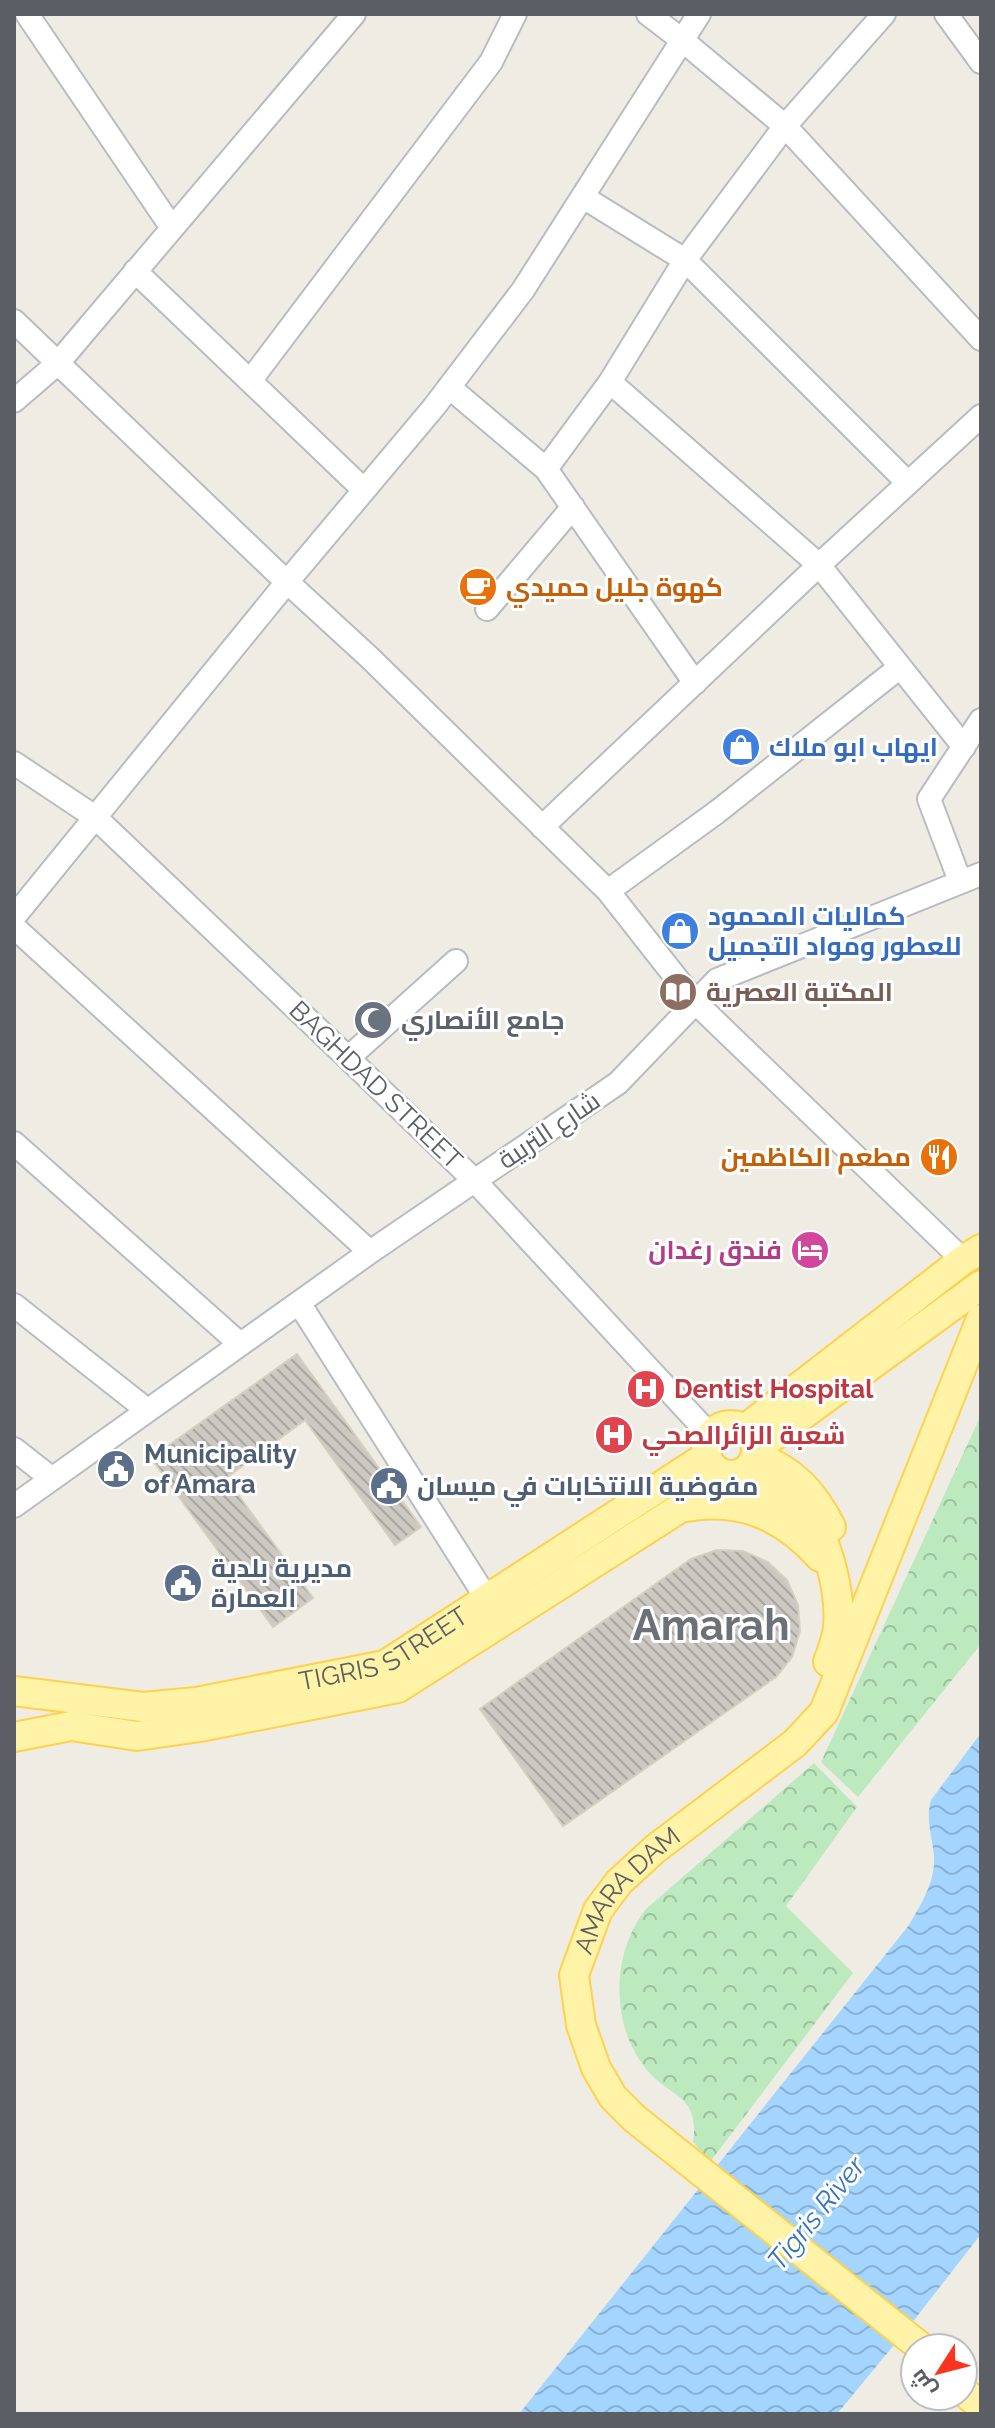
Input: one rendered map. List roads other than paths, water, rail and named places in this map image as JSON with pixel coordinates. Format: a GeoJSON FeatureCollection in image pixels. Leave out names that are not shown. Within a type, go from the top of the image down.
{"type":"FeatureCollection","features":[{"type":"Feature","properties":{"kind":"main road","name":"TIGRIS STREET"},"geometry":{"type":"LineString","coordinates":[[745,1457],[972,1255]]}},
{"type":"Feature","properties":{"kind":"main road","name":"TIGRIS STREET"},"geometry":{"type":"LineString","coordinates":[[14,1720],[35,1719],[137,1736],[200,1727],[398,1688],[681,1508],[745,1457],[981,1285]]}},
{"type":"Feature","properties":{"kind":"main road"},"geometry":{"type":"LineString","coordinates":[[899,2341],[605,2111],[582,2073],[564,2017],[560,1973],[570,1935],[587,1895],[625,1856],[712,1794],[784,1733],[815,1701],[844,1642],[981,1320]]}},
{"type":"Feature","properties":{"kind":"main road"},"geometry":{"type":"LineString","coordinates":[[844,1642],[831,1569],[819,1532],[745,1457],[730,1425],[716,1430],[709,1446],[716,1470],[745,1457],[784,1469],[796,1478],[821,1508],[841,1549],[853,1603],[844,1642]]}},
{"type":"Feature","properties":{"kind":"main road","name":"TIGRIS STREET"},"geometry":{"type":"LineString","coordinates":[[14,1691],[143,1707],[196,1702],[385,1665],[487,1599],[709,1446]]}},
{"type":"Feature","properties":{"kind":"main road"},"geometry":{"type":"LineString","coordinates":[[681,1508],[731,1505],[761,1513],[802,1537],[831,1569]]}},
{"type":"Feature","properties":{"kind":"main road","name":"AMARA DAM"},"geometry":{"type":"LineString","coordinates":[[844,1642],[824,1712],[795,1743],[655,1849],[619,1882],[598,1910],[574,1975],[581,2025],[596,2068],[613,2097],[634,2118],[902,2332]]}},
{"type":"Feature","properties":{"kind":"main road","name":"TIGRIS STREET"},"geometry":{"type":"LineString","coordinates":[[14,1737],[71,1726]]}},
{"type":"Feature","properties":{"kind":"street"},"geometry":{"type":"LineString","coordinates":[[27,14],[172,228]]}},
{"type":"Feature","properties":{"kind":"street"},"geometry":{"type":"LineString","coordinates":[[14,401],[58,363],[354,14]]}},
{"type":"Feature","properties":{"kind":"street"},"geometry":{"type":"LineString","coordinates":[[250,381],[491,62],[515,14]]}},
{"type":"Feature","properties":{"kind":"street"},"geometry":{"type":"LineString","coordinates":[[648,14],[785,126],[981,339]]}},
{"type":"Feature","properties":{"kind":"street"},"geometry":{"type":"LineString","coordinates":[[14,917],[449,387],[523,290],[699,14]]}},
{"type":"Feature","properties":{"kind":"street"},"geometry":{"type":"LineString","coordinates":[[546,469],[610,382],[685,260],[785,126],[884,14]]}},
{"type":"Feature","properties":{"kind":"street"},"geometry":{"type":"LineString","coordinates":[[946,14],[981,62]]}},
{"type":"Feature","properties":{"kind":"street"},"geometry":{"type":"LineString","coordinates":[[583,197],[685,260],[908,483]]}},
{"type":"Feature","properties":{"kind":"street"},"geometry":{"type":"LineString","coordinates":[[135,271],[364,490]]}},
{"type":"Feature","properties":{"kind":"street"},"geometry":{"type":"LineString","coordinates":[[14,321],[370,658],[608,891],[696,1003],[972,1255]]}},
{"type":"Feature","properties":{"kind":"street"},"geometry":{"type":"LineString","coordinates":[[610,382],[819,565],[964,747]]}},
{"type":"Feature","properties":{"kind":"street"},"geometry":{"type":"LineString","coordinates":[[449,387],[546,469],[695,683]]}},
{"type":"Feature","properties":{"kind":"street"},"geometry":{"type":"LineString","coordinates":[[542,827],[981,416]]}},
{"type":"Feature","properties":{"kind":"street"},"geometry":{"type":"LineString","coordinates":[[487,609],[573,507]]}},
{"type":"Feature","properties":{"kind":"street"},"geometry":{"type":"LineString","coordinates":[[608,891],[717,812],[900,667]]}},
{"type":"Feature","properties":{"kind":"street"},"geometry":{"type":"LineString","coordinates":[[970,878],[929,799],[981,720]]}},
{"type":"Feature","properties":{"kind":"street","name":"BAGHDAD STREET"},"geometry":{"type":"LineString","coordinates":[[14,763],[95,817],[474,1180],[709,1446]]}},
{"type":"Feature","properties":{"kind":"street","name":"شارع التربية"},"geometry":{"type":"LineString","coordinates":[[14,1506],[370,1252],[618,1083],[717,980],[970,878]]}},
{"type":"Feature","properties":{"kind":"street"},"geometry":{"type":"LineString","coordinates":[[14,927],[370,1252]]}},
{"type":"Feature","properties":{"kind":"street"},"geometry":{"type":"LineString","coordinates":[[348,1058],[456,961]]}},
{"type":"Feature","properties":{"kind":"street"},"geometry":{"type":"LineString","coordinates":[[14,1143],[240,1344]]}},
{"type":"Feature","properties":{"kind":"street"},"geometry":{"type":"LineString","coordinates":[[299,1303],[487,1599]]}},
{"type":"Feature","properties":{"kind":"street"},"geometry":{"type":"LineString","coordinates":[[14,1305],[147,1410]]}},
{"type":"Feature","properties":{"kind":"street"},"geometry":{"type":"LineString","coordinates":[[14,1449],[51,1478]]}},
{"type":"Feature","properties":{"kind":"water","name":"Tigris River"},"geometry":{"type":"Polygon","coordinates":[[[981,1733],[981,2234],[905,2332],[899,2332],[899,2339],[837,2414],[519,2414],[909,1925],[926,1893],[934,1867],[929,1815],[931,1800],[981,1733]]]}},
{"type":"Feature","properties":{"kind":"place","name":"كهوة جليل حميدي"},"geometry":{"type":"Point","coordinates":[478,587]}},
{"type":"Feature","properties":{"kind":"place","name":"ايهاب ابو ملاك"},"geometry":{"type":"Point","coordinates":[741,747]}},
{"type":"Feature","properties":{"kind":"place","name":"كماليات المحمود للعطور ومواد التجميل"},"geometry":{"type":"Point","coordinates":[680,931]}},
{"type":"Feature","properties":{"kind":"place","name":"المكتبة العصرية"},"geometry":{"type":"Point","coordinates":[678,992]}},
{"type":"Feature","properties":{"kind":"place","name":"جامع الأنصاري"},"geometry":{"type":"Point","coordinates":[373,1020]}},
{"type":"Feature","properties":{"kind":"place","name":"مطعم الكاظمين"},"geometry":{"type":"Point","coordinates":[939,1157]}},
{"type":"Feature","properties":{"kind":"place","name":"فندق رغدان"},"geometry":{"type":"Point","coordinates":[810,1250]}},
{"type":"Feature","properties":{"kind":"place","name":"Dentist Hospital"},"geometry":{"type":"Point","coordinates":[646,1389]}},
{"type":"Feature","properties":{"kind":"place","name":"شعبة الزائرالصحي"},"geometry":{"type":"Point","coordinates":[614,1435]}},
{"type":"Feature","properties":{"kind":"place","name":"Municipality of Amara"},"geometry":{"type":"Point","coordinates":[116,1469]}},
{"type":"Feature","properties":{"kind":"place","name":"مفوضية الانتخابات في ميسان"},"geometry":{"type":"Point","coordinates":[389,1486]}},
{"type":"Feature","properties":{"kind":"place","name":"مديرية بلدية العمارة"},"geometry":{"type":"Point","coordinates":[183,1583]}},
{"type":"Feature","properties":{"kind":"district","name":"Amarah"},"geometry":{"type":"Point","coordinates":[711,1625]}}]}
